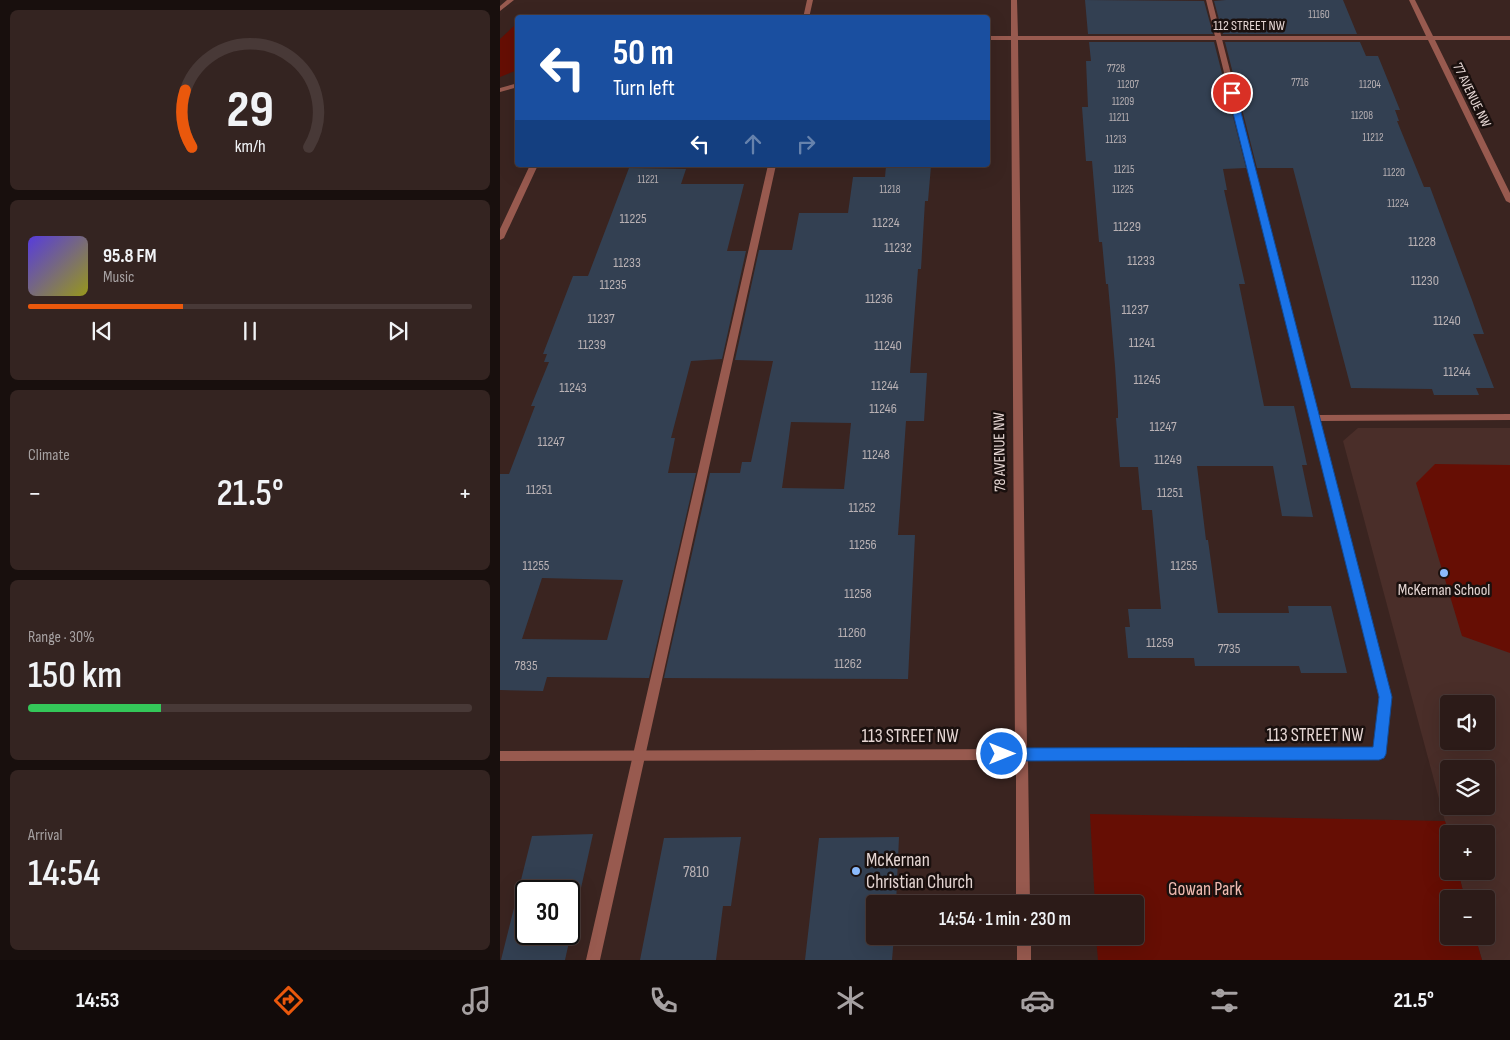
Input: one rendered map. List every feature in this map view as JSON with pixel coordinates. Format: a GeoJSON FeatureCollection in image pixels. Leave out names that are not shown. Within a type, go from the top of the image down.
{"type":"FeatureCollection","features":[{"type":"Feature","properties":{"kind":"street"},"geometry":{"type":"LineString","coordinates":[[500,10],[511,0]]}},
{"type":"Feature","properties":{"kind":"street"},"geometry":{"type":"LineString","coordinates":[[807,15],[810,0]]}},
{"type":"Feature","properties":{"kind":"street","name":"78 AVENUE NW"},"geometry":{"type":"LineString","coordinates":[[1014,0],[1023,895]]}},
{"type":"Feature","properties":{"kind":"street"},"geometry":{"type":"LineString","coordinates":[[1209,0],[1316,418],[1510,417]]}},
{"type":"Feature","properties":{"kind":"street","name":"77 AVENUE NW"},"geometry":{"type":"LineString","coordinates":[[1412,0],[1510,201]]}},
{"type":"Feature","properties":{"kind":"street","name":"112 STREET NW"},"geometry":{"type":"LineString","coordinates":[[990,38],[1510,38]]}},
{"type":"Feature","properties":{"kind":"street"},"geometry":{"type":"LineString","coordinates":[[500,90],[515,86]]}},
{"type":"Feature","properties":{"kind":"street"},"geometry":{"type":"LineString","coordinates":[[500,238],[533,167]]}},
{"type":"Feature","properties":{"kind":"street"},"geometry":{"type":"LineString","coordinates":[[592,960],[640,756],[772,167]]}},
{"type":"Feature","properties":{"kind":"street","name":"113 STREET NW"},"geometry":{"type":"LineString","coordinates":[[500,756],[1379,754],[1385,697],[1316,418]]}},
{"type":"Feature","properties":{"kind":"street"},"geometry":{"type":"LineString","coordinates":[[1024,945],[1024,960]]}},
{"type":"Feature","properties":{"kind":"shaded area","name":"McKernan School"},"geometry":{"type":"Polygon","coordinates":[[[1358,428],[1510,428],[1510,960],[1482,960],[1478,945],[1495,945],[1495,890],[1463,890],[1460,880],[1495,880],[1495,825],[1446,825],[1443,815],[1495,815],[1495,760],[1440,760],[1440,802],[1343,441],[1358,428]]]}},
{"type":"Feature","properties":{"kind":"green space"},"geometry":{"type":"Polygon","coordinates":[[[515,26],[515,71],[500,77],[500,39],[515,26]]]}},
{"type":"Feature","properties":{"kind":"green space"},"geometry":{"type":"Polygon","coordinates":[[[1435,464],[1510,465],[1510,653],[1462,636],[1416,483],[1435,464]]]}},
{"type":"Feature","properties":{"kind":"green space","name":"Gowan Park"},"geometry":{"type":"Polygon","coordinates":[[[1090,814],[1445,821],[1446,825],[1440,825],[1440,880],[1460,880],[1463,890],[1440,890],[1440,945],[1478,945],[1482,960],[1098,960],[1097,945],[1144,945],[1144,895],[1094,895],[1090,814]]]}},
{"type":"Feature","properties":{"kind":"building"},"geometry":{"type":"Polygon","coordinates":[[[1085,0],[1204,1],[1213,34],[1088,34],[1085,0]]]}},
{"type":"Feature","properties":{"kind":"building"},"geometry":{"type":"Polygon","coordinates":[[[1343,0],[1357,34],[1223,34],[1214,1],[1343,0]]]}},
{"type":"Feature","properties":{"kind":"building"},"geometry":{"type":"Polygon","coordinates":[[[1089,42],[1214,42],[1246,168],[1223,169],[1227,190],[1224,190],[1245,284],[1239,284],[1264,406],[1294,406],[1307,465],[1302,465],[1313,517],[1282,516],[1273,466],[1197,466],[1206,540],[1208,540],[1218,613],[1289,613],[1288,606],[1331,606],[1347,673],[1301,673],[1299,666],[1195,666],[1194,658],[1128,658],[1125,627],[1130,627],[1128,609],[1161,609],[1152,510],[1142,510],[1138,467],[1120,467],[1116,418],[1118,418],[1118,411],[1108,284],[1106,284],[1102,242],[1099,242],[1092,161],[1086,161],[1082,107],[1088,107],[1086,61],[1091,61],[1089,42]]]}},
{"type":"Feature","properties":{"kind":"building"},"geometry":{"type":"Polygon","coordinates":[[[1225,42],[1360,42],[1366,56],[1378,56],[1400,110],[1395,110],[1399,121],[1397,121],[1424,187],[1430,187],[1484,334],[1473,334],[1494,388],[1476,388],[1479,395],[1434,395],[1432,389],[1351,388],[1293,168],[1257,168],[1225,42]]]}},
{"type":"Feature","properties":{"kind":"building"},"geometry":{"type":"Polygon","coordinates":[[[886,167],[931,167],[928,201],[925,201],[921,269],[918,269],[910,373],[927,373],[924,421],[906,421],[898,535],[915,535],[908,679],[664,678],[710,473],[740,473],[742,462],[751,462],[773,361],[735,360],[759,250],[792,250],[799,213],[848,213],[853,177],[885,177],[886,167]],[[791,422],[782,488],[844,489],[851,423],[791,422]]]}},
{"type":"Feature","properties":{"kind":"building"},"geometry":{"type":"Polygon","coordinates":[[[629,168],[686,169],[681,184],[744,184],[727,251],[746,251],[722,359],[691,361],[671,438],[675,438],[668,473],[696,473],[649,678],[547,677],[543,691],[500,690],[500,474],[509,474],[535,406],[531,406],[549,362],[544,362],[547,354],[543,354],[573,276],[588,276],[629,168]],[[542,578],[522,639],[607,640],[623,580],[542,578]]]}},
{"type":"Feature","properties":{"kind":"building"},"geometry":{"type":"Polygon","coordinates":[[[593,834],[580,892],[580,880],[521,880],[532,836],[593,834]]]}},
{"type":"Feature","properties":{"kind":"building"},"geometry":{"type":"Polygon","coordinates":[[[741,837],[731,906],[723,906],[716,960],[640,960],[664,838],[741,837]]]}},
{"type":"Feature","properties":{"kind":"building","name":"McKernan Christian Church"},"geometry":{"type":"Polygon","coordinates":[[[899,837],[896,895],[866,895],[866,945],[893,945],[892,960],[805,960],[819,838],[899,837]]]}},
{"type":"Feature","properties":{"kind":"building"},"geometry":{"type":"Polygon","coordinates":[[[515,904],[515,945],[568,945],[565,960],[501,960],[515,904]]]}},
{"type":"Feature","properties":{"kind":"place","name":"McKernan School"},"geometry":{"type":"Point","coordinates":[1444,573]}},
{"type":"Feature","properties":{"kind":"place","name":"McKernan Christian Church"},"geometry":{"type":"Point","coordinates":[856,871]}},
{"type":"Feature","properties":{"kind":"route"},"geometry":{"type":"LineString","coordinates":[[1002,754],[1379,754],[1385,697],[1316,418],[1232,93]]}}]}
